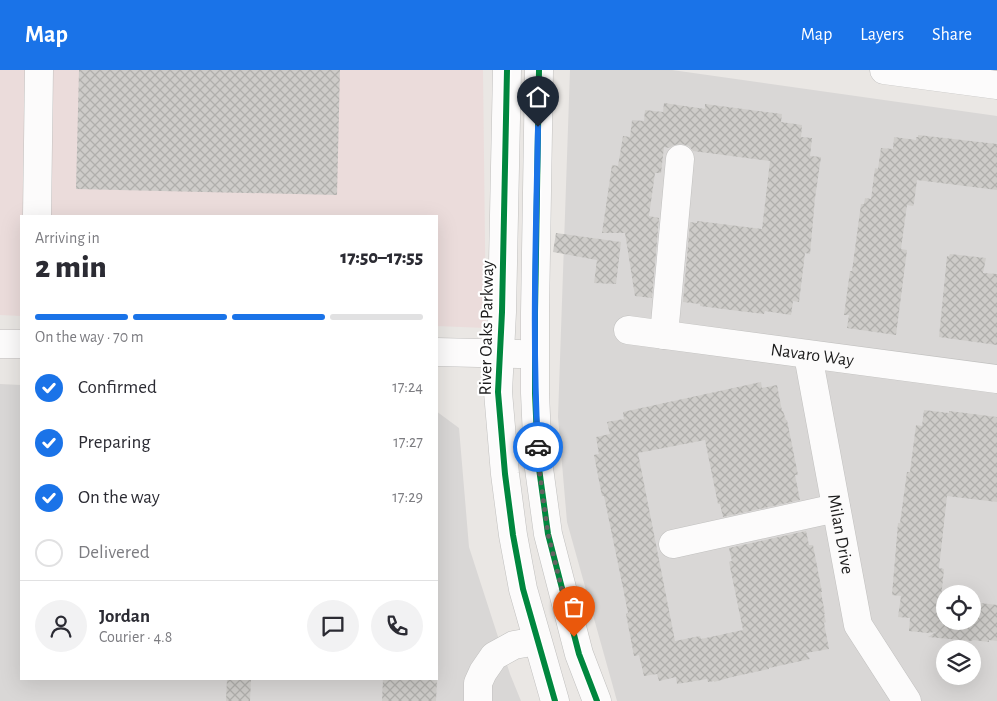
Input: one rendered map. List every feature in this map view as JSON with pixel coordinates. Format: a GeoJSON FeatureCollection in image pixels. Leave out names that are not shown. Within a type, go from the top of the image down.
{"type":"FeatureCollection","features":[{"type":"Feature","properties":{"kind":"street"},"geometry":{"type":"LineString","coordinates":[[38,215],[39,70]]}},
{"type":"Feature","properties":{"kind":"street","name":"River Oaks Parkway"},"geometry":{"type":"LineString","coordinates":[[507,70],[498,392],[505,474],[513,535],[523,589],[555,701]]}},
{"type":"Feature","properties":{"kind":"street"},"geometry":{"type":"LineString","coordinates":[[539,70],[535,353],[538,461],[548,534],[579,654],[597,701]]}},
{"type":"Feature","properties":{"kind":"street"},"geometry":{"type":"LineString","coordinates":[[884,70],[988,80]]}},
{"type":"Feature","properties":{"kind":"street"},"geometry":{"type":"LineString","coordinates":[[664,335],[680,159]]}},
{"type":"Feature","properties":{"kind":"street","name":"Navaro Way"},"geometry":{"type":"LineString","coordinates":[[628,330],[997,379]]}},
{"type":"Feature","properties":{"kind":"street"},"geometry":{"type":"LineString","coordinates":[[0,344],[20,344]]}},
{"type":"Feature","properties":{"kind":"street"},"geometry":{"type":"LineString","coordinates":[[438,352],[535,353]]}},
{"type":"Feature","properties":{"kind":"street","name":"Milan Drive"},"geometry":{"type":"LineString","coordinates":[[808,355],[858,624],[907,701]]}},
{"type":"Feature","properties":{"kind":"street"},"geometry":{"type":"LineString","coordinates":[[673,544],[836,508]]}},
{"type":"Feature","properties":{"kind":"street"},"geometry":{"type":"LineString","coordinates":[[478,701],[478,683],[494,656],[514,645],[537,641]]}},
{"type":"Feature","properties":{"kind":"shaded area"},"geometry":{"type":"Polygon","coordinates":[[[0,70],[483,70],[486,328],[438,326],[438,215],[20,215],[20,316],[0,315],[0,70]]]}},
{"type":"Feature","properties":{"kind":"shaded area"},"geometry":{"type":"Polygon","coordinates":[[[570,70],[672,70],[997,116],[997,701],[617,701],[567,522],[558,417],[570,70]]]}},
{"type":"Feature","properties":{"kind":"shaded area"},"geometry":{"type":"Polygon","coordinates":[[[0,384],[20,385],[20,680],[438,680],[438,412],[459,428],[469,547],[510,674],[521,701],[0,701],[0,384]]]}},
{"type":"Feature","properties":{"kind":"building"},"geometry":{"type":"Polygon","coordinates":[[[79,70],[340,70],[337,195],[76,189],[79,70]]]}},
{"type":"Feature","properties":{"kind":"building"},"geometry":{"type":"Polygon","coordinates":[[[664,103],[705,109],[705,104],[782,114],[781,122],[802,125],[801,137],[812,138],[810,156],[821,157],[810,254],[805,253],[799,302],[793,301],[791,315],[765,311],[764,314],[739,311],[683,302],[690,222],[697,223],[697,221],[762,229],[770,161],[693,151],[689,146],[682,144],[669,148],[664,147],[661,173],[655,173],[649,216],[659,218],[652,298],[635,296],[625,233],[602,233],[612,165],[618,166],[623,136],[630,137],[632,120],[644,121],[645,110],[663,112],[664,103]]]}},
{"type":"Feature","properties":{"kind":"building"},"geometry":{"type":"Polygon","coordinates":[[[918,135],[997,144],[997,190],[917,180],[913,206],[907,205],[901,249],[907,250],[896,335],[847,328],[849,315],[844,315],[861,204],[864,204],[865,198],[871,199],[875,168],[878,169],[881,148],[893,149],[894,137],[916,140],[918,135]]]}},
{"type":"Feature","properties":{"kind":"building"},"geometry":{"type":"Polygon","coordinates":[[[556,233],[621,242],[616,284],[594,283],[597,260],[553,252],[556,233]]]}},
{"type":"Feature","properties":{"kind":"building"},"geometry":{"type":"Polygon","coordinates":[[[950,254],[986,258],[983,273],[997,274],[997,345],[939,337],[947,256],[950,254]]]}},
{"type":"Feature","properties":{"kind":"building"},"geometry":{"type":"Polygon","coordinates":[[[761,382],[762,388],[777,385],[782,411],[787,420],[798,475],[795,475],[800,500],[723,517],[720,504],[718,504],[705,440],[638,453],[675,641],[700,636],[701,639],[743,630],[729,562],[732,561],[729,548],[806,531],[809,545],[813,545],[822,592],[826,622],[824,623],[829,649],[806,653],[810,659],[714,682],[708,682],[707,679],[677,684],[676,677],[659,681],[657,674],[644,676],[639,655],[634,656],[626,614],[628,613],[594,455],[599,454],[596,437],[610,434],[607,422],[624,419],[623,412],[761,382]]]}},
{"type":"Feature","properties":{"kind":"building"},"geometry":{"type":"Polygon","coordinates":[[[924,410],[997,417],[997,502],[947,496],[939,568],[944,569],[942,585],[936,585],[936,630],[981,630],[981,603],[997,605],[997,641],[928,637],[936,632],[909,631],[910,618],[898,617],[901,596],[892,595],[898,523],[900,523],[907,472],[910,472],[916,425],[922,426],[924,410]]]}},
{"type":"Feature","properties":{"kind":"building"},"geometry":{"type":"Polygon","coordinates":[[[227,680],[251,680],[250,701],[226,701],[227,680]]]}},
{"type":"Feature","properties":{"kind":"building"},"geometry":{"type":"Polygon","coordinates":[[[383,680],[437,680],[436,701],[382,701],[383,680]]]}},
{"type":"Feature","properties":{"kind":"cycle path"},"geometry":{"type":"LineString","coordinates":[[507,70],[502,312],[498,392],[505,474],[513,535],[523,589],[555,701]]}},
{"type":"Feature","properties":{"kind":"cycle path"},"geometry":{"type":"LineString","coordinates":[[539,70],[535,313],[535,393],[538,461],[548,534],[579,654],[597,701]]}},
{"type":"Feature","properties":{"kind":"way so far"},"geometry":{"type":"LineString","coordinates":[[538,447],[538,461],[548,534],[574,637]]}},
{"type":"Feature","properties":{"kind":"route"},"geometry":{"type":"LineString","coordinates":[[538,127],[535,393],[538,447]]}}]}
